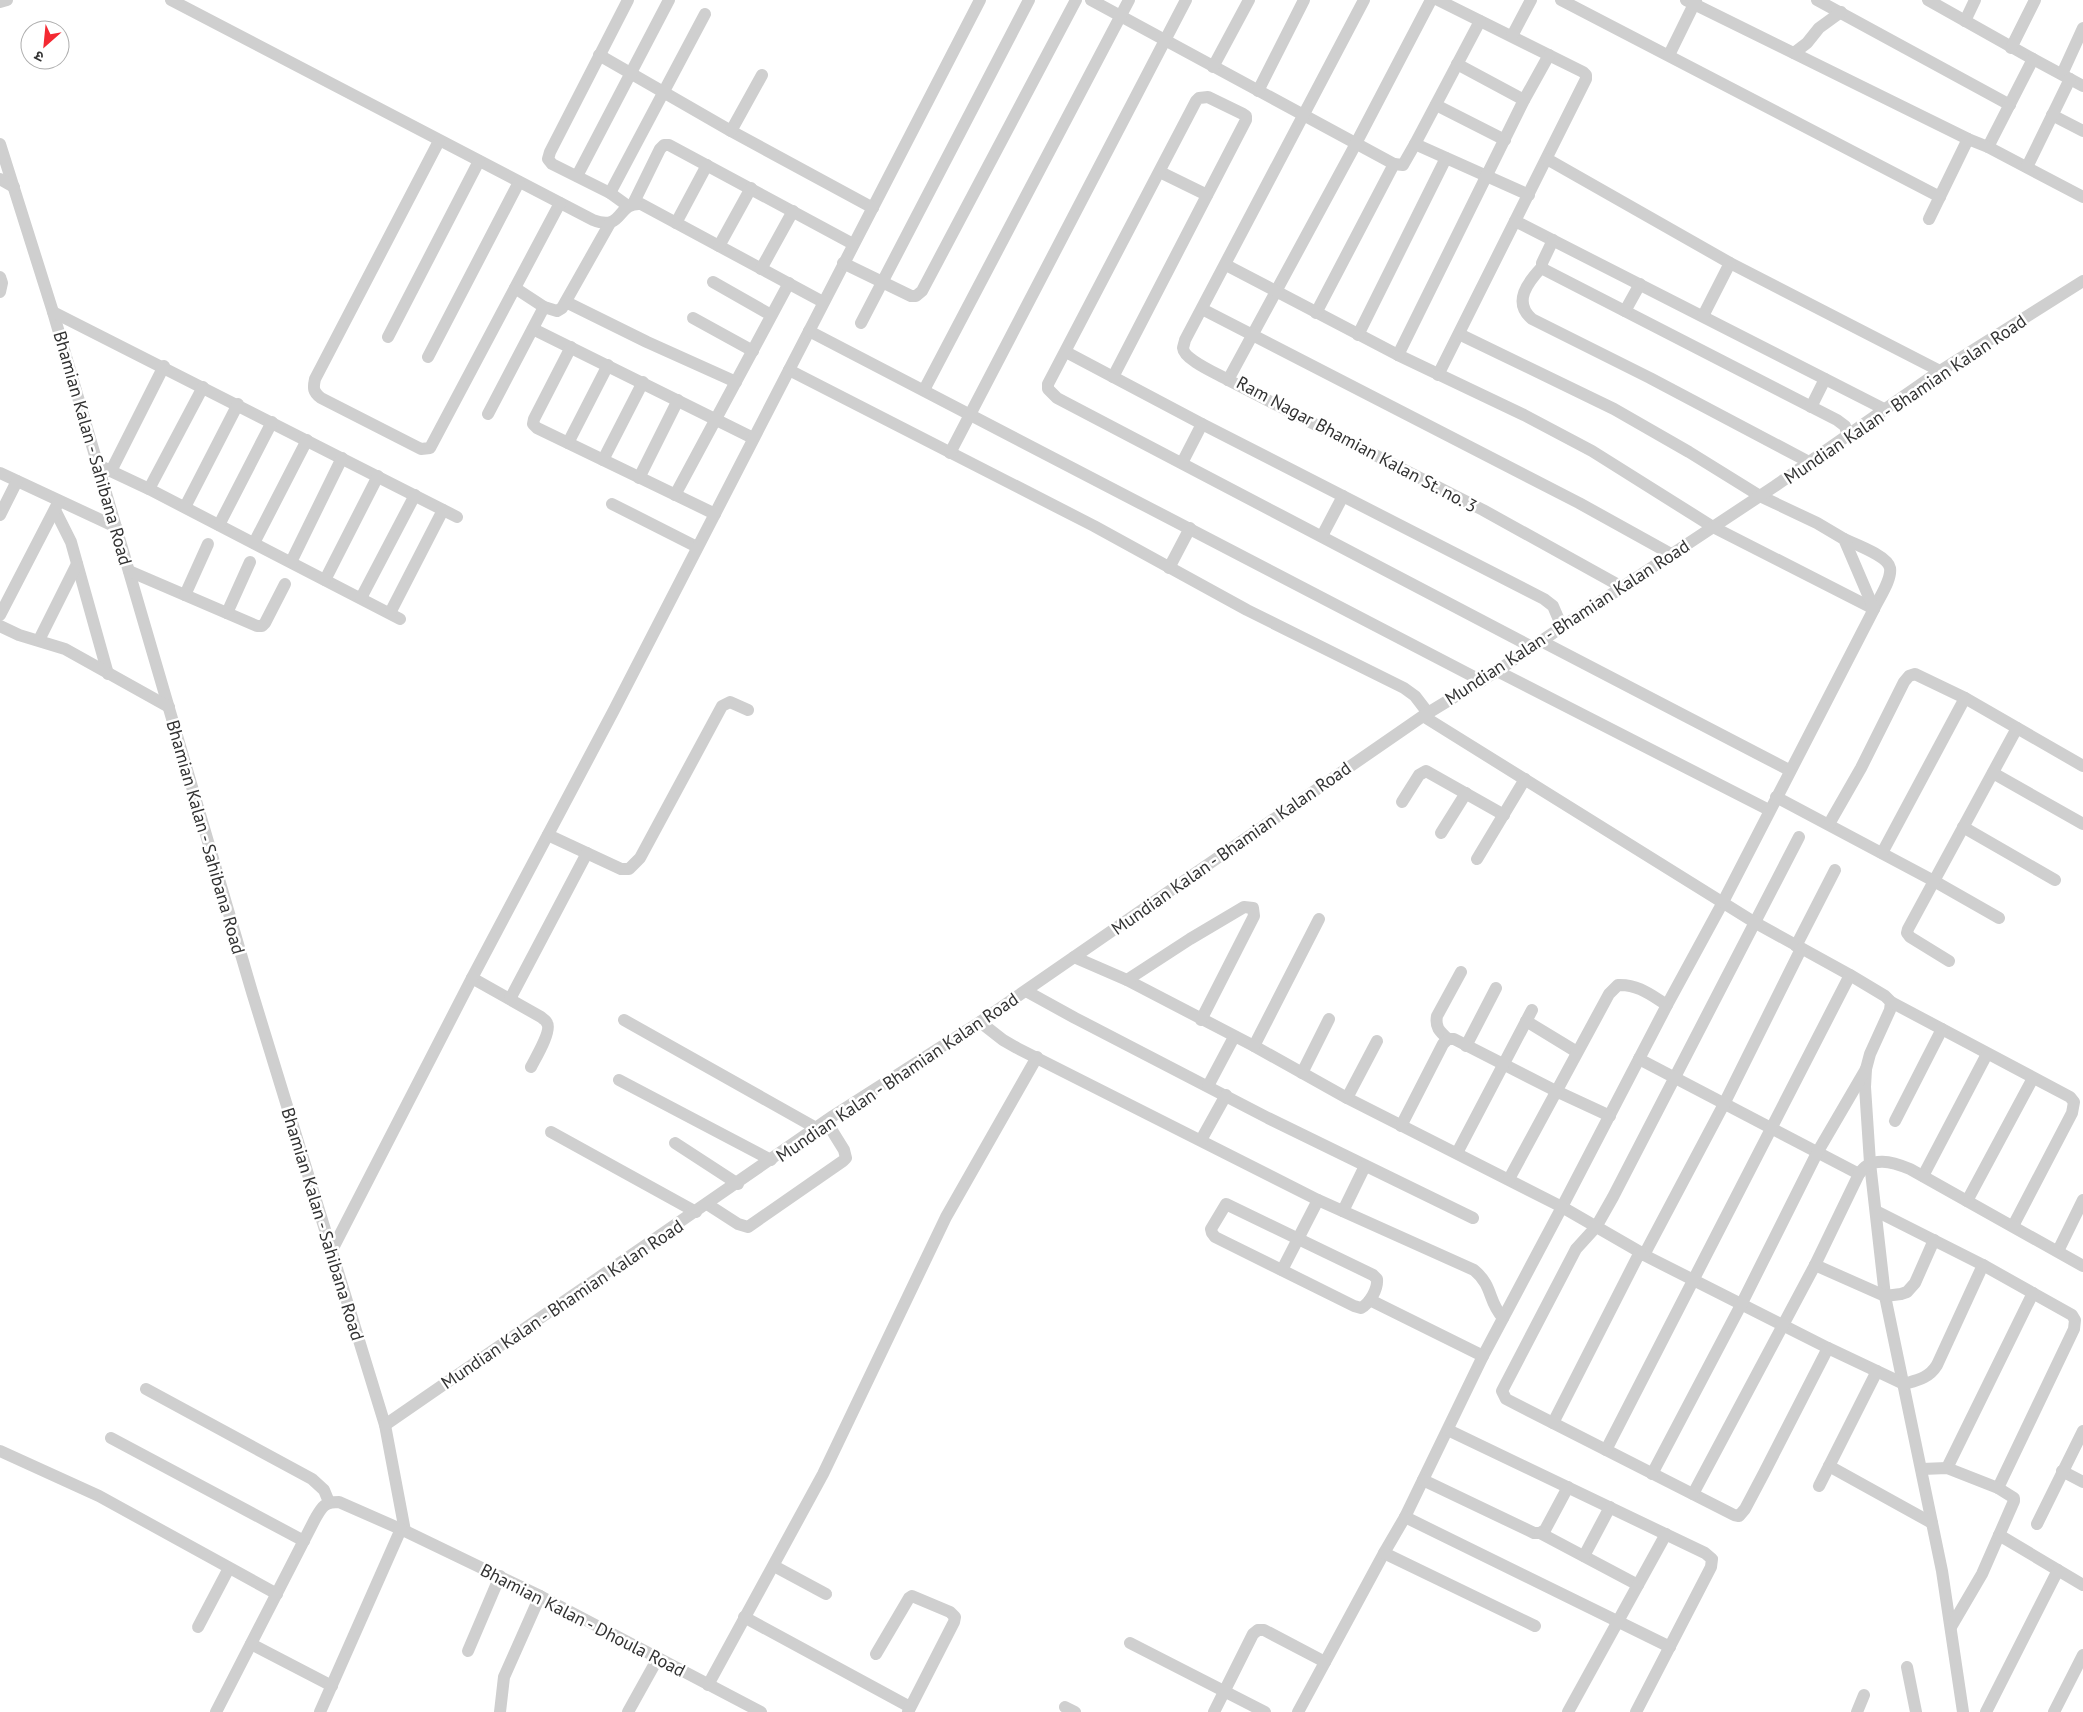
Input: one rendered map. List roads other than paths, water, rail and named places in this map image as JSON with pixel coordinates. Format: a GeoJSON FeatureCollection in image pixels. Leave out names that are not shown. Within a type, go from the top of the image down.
{"type":"FeatureCollection","features":[{"type":"Feature","properties":{"kind":"street"},"geometry":{"type":"LineString","coordinates":[[0,2],[6,0]]}},
{"type":"Feature","properties":{"kind":"street"},"geometry":{"type":"LineString","coordinates":[[170,0],[439,141],[603,224],[617,219],[630,205],[664,146],[673,146],[854,244]]}},
{"type":"Feature","properties":{"kind":"street"},"geometry":{"type":"LineString","coordinates":[[628,0],[548,159],[552,164],[610,192],[630,205],[641,204],[823,302]]}},
{"type":"Feature","properties":{"kind":"street"},"geometry":{"type":"LineString","coordinates":[[578,176],[669,0]]}},
{"type":"Feature","properties":{"kind":"street"},"geometry":{"type":"LineString","coordinates":[[331,1252],[980,0]]}},
{"type":"Feature","properties":{"kind":"street"},"geometry":{"type":"LineString","coordinates":[[861,323],[1029,0]]}},
{"type":"Feature","properties":{"kind":"street"},"geometry":{"type":"LineString","coordinates":[[843,264],[911,296],[916,296],[922,291],[1076,0]]}},
{"type":"Feature","properties":{"kind":"street"},"geometry":{"type":"LineString","coordinates":[[1091,0],[1394,164],[1404,165],[1480,21]]}},
{"type":"Feature","properties":{"kind":"street"},"geometry":{"type":"LineString","coordinates":[[924,390],[1129,0]]}},
{"type":"Feature","properties":{"kind":"street"},"geometry":{"type":"LineString","coordinates":[[950,453],[1186,0]]}},
{"type":"Feature","properties":{"kind":"street"},"geometry":{"type":"LineString","coordinates":[[1213,67],[1249,0]]}},
{"type":"Feature","properties":{"kind":"street"},"geometry":{"type":"LineString","coordinates":[[1258,91],[1304,0]]}},
{"type":"Feature","properties":{"kind":"street"},"geometry":{"type":"LineString","coordinates":[[1228,380],[1191,359],[1183,347],[1185,340],[1364,0]]}},
{"type":"Feature","properties":{"kind":"street","name":"Ram Nagar Bhamian Kalan St. no. 3"},"geometry":{"type":"LineString","coordinates":[[1431,0],[1228,380],[1482,510],[1622,587]]}},
{"type":"Feature","properties":{"kind":"street"},"geometry":{"type":"LineString","coordinates":[[1438,0],[1586,75],[1586,79],[1547,159],[1438,375]]}},
{"type":"Feature","properties":{"kind":"street"},"geometry":{"type":"LineString","coordinates":[[1512,36],[1531,0]]}},
{"type":"Feature","properties":{"kind":"street"},"geometry":{"type":"LineString","coordinates":[[1561,0],[1940,197]]}},
{"type":"Feature","properties":{"kind":"street"},"geometry":{"type":"LineString","coordinates":[[1817,0],[2010,105]]}},
{"type":"Feature","properties":{"kind":"street"},"geometry":{"type":"LineString","coordinates":[[1928,0],[2011,48],[2083,86]]}},
{"type":"Feature","properties":{"kind":"street"},"geometry":{"type":"LineString","coordinates":[[1965,21],[1975,0]]}},
{"type":"Feature","properties":{"kind":"street"},"geometry":{"type":"LineString","coordinates":[[2011,48],[2035,0]]}},
{"type":"Feature","properties":{"kind":"street"},"geometry":{"type":"LineString","coordinates":[[1669,56],[1692,1],[1968,139],[1988,147],[2083,197]]}},
{"type":"Feature","properties":{"kind":"street"},"geometry":{"type":"LineString","coordinates":[[1794,53],[1807,43],[1820,28],[1841,12]]}},
{"type":"Feature","properties":{"kind":"street"},"geometry":{"type":"LineString","coordinates":[[610,192],[705,14]]}},
{"type":"Feature","properties":{"kind":"street"},"geometry":{"type":"LineString","coordinates":[[2027,167],[2052,115],[2083,28]]}},
{"type":"Feature","properties":{"kind":"street"},"geometry":{"type":"LineString","coordinates":[[599,55],[731,131],[873,208]]}},
{"type":"Feature","properties":{"kind":"street"},"geometry":{"type":"LineString","coordinates":[[1398,355],[1524,100],[1549,55]]}},
{"type":"Feature","properties":{"kind":"street"},"geometry":{"type":"LineString","coordinates":[[1988,147],[2033,59]]}},
{"type":"Feature","properties":{"kind":"street"},"geometry":{"type":"LineString","coordinates":[[1458,64],[1524,100]]}},
{"type":"Feature","properties":{"kind":"street"},"geometry":{"type":"LineString","coordinates":[[731,131],[762,75]]}},
{"type":"Feature","properties":{"kind":"street"},"geometry":{"type":"LineString","coordinates":[[1113,377],[1245,123],[1246,118],[1243,114],[1208,98],[1199,98],[1048,384],[1051,394],[1322,536],[1789,770]]}},
{"type":"Feature","properties":{"kind":"street"},"geometry":{"type":"LineString","coordinates":[[1436,105],[1505,140]]}},
{"type":"Feature","properties":{"kind":"street"},"geometry":{"type":"LineString","coordinates":[[2052,115],[2083,131]]}},
{"type":"Feature","properties":{"kind":"street"},"geometry":{"type":"LineString","coordinates":[[1929,219],[1968,139]]}},
{"type":"Feature","properties":{"kind":"street"},"geometry":{"type":"LineString","coordinates":[[439,141],[313,388],[316,394],[421,449],[430,448],[560,203]]}},
{"type":"Feature","properties":{"kind":"street","name":"Bhamian Kalan - Sahibana Road"},"geometry":{"type":"LineString","coordinates":[[0,144],[53,312],[252,992],[385,1425],[403,1530]]}},
{"type":"Feature","properties":{"kind":"street"},"geometry":{"type":"LineString","coordinates":[[1415,144],[1529,195]]}},
{"type":"Feature","properties":{"kind":"street"},"geometry":{"type":"LineString","coordinates":[[1358,335],[1446,158]]}},
{"type":"Feature","properties":{"kind":"street"},"geometry":{"type":"LineString","coordinates":[[1547,159],[1730,263],[1940,371]]}},
{"type":"Feature","properties":{"kind":"street"},"geometry":{"type":"LineString","coordinates":[[388,337],[479,161]]}},
{"type":"Feature","properties":{"kind":"street"},"geometry":{"type":"LineString","coordinates":[[676,223],[707,164]]}},
{"type":"Feature","properties":{"kind":"street"},"geometry":{"type":"LineString","coordinates":[[1316,313],[1394,164]]}},
{"type":"Feature","properties":{"kind":"street"},"geometry":{"type":"LineString","coordinates":[[1160,172],[1207,195]]}},
{"type":"Feature","properties":{"kind":"street"},"geometry":{"type":"LineString","coordinates":[[0,180],[14,187]]}},
{"type":"Feature","properties":{"kind":"street"},"geometry":{"type":"LineString","coordinates":[[428,357],[519,182]]}},
{"type":"Feature","properties":{"kind":"street"},"geometry":{"type":"LineString","coordinates":[[719,246],[751,188]]}},
{"type":"Feature","properties":{"kind":"street"},"geometry":{"type":"LineString","coordinates":[[761,269],[793,211]]}},
{"type":"Feature","properties":{"kind":"street"},"geometry":{"type":"LineString","coordinates":[[1515,222],[1886,410]]}},
{"type":"Feature","properties":{"kind":"street"},"geometry":{"type":"LineString","coordinates":[[515,288],[544,307],[558,311],[566,302],[610,223]]}},
{"type":"Feature","properties":{"kind":"street"},"geometry":{"type":"LineString","coordinates":[[1553,240],[1542,267],[1528,284],[1524,293],[1523,304],[1526,314],[1532,319],[1650,378],[1809,462]]}},
{"type":"Feature","properties":{"kind":"street"},"geometry":{"type":"LineString","coordinates":[[1703,316],[1730,263]]}},
{"type":"Feature","properties":{"kind":"street"},"geometry":{"type":"LineString","coordinates":[[1226,265],[1358,335],[1524,415],[1592,452],[1713,527],[1874,609]]}},
{"type":"Feature","properties":{"kind":"street"},"geometry":{"type":"LineString","coordinates":[[1542,267],[1811,407],[1845,426],[1848,436]]}},
{"type":"Feature","properties":{"kind":"street"},"geometry":{"type":"LineString","coordinates":[[0,277],[2,283],[0,292]]}},
{"type":"Feature","properties":{"kind":"street","name":"Mundian Kalan - Bhamian Kalan Road"},"geometry":{"type":"LineString","coordinates":[[385,1425],[738,1184],[821,1124],[980,1022],[1425,714],[1482,681],[1760,496],[1940,371],[2083,281]]}},
{"type":"Feature","properties":{"kind":"street"},"geometry":{"type":"LineString","coordinates":[[713,282],[772,315]]}},
{"type":"Feature","properties":{"kind":"street"},"geometry":{"type":"LineString","coordinates":[[675,495],[788,283]]}},
{"type":"Feature","properties":{"kind":"street"},"geometry":{"type":"LineString","coordinates":[[1625,311],[1640,284]]}},
{"type":"Feature","properties":{"kind":"street"},"geometry":{"type":"LineString","coordinates":[[566,302],[647,342],[736,382]]}},
{"type":"Feature","properties":{"kind":"street"},"geometry":{"type":"LineString","coordinates":[[488,414],[544,307]]}},
{"type":"Feature","properties":{"kind":"street"},"geometry":{"type":"LineString","coordinates":[[1202,309],[1579,502],[1671,554]]}},
{"type":"Feature","properties":{"kind":"street"},"geometry":{"type":"LineString","coordinates":[[53,312],[164,366],[458,517]]}},
{"type":"Feature","properties":{"kind":"street"},"geometry":{"type":"LineString","coordinates":[[693,318],[753,351]]}},
{"type":"Feature","properties":{"kind":"street"},"geometry":{"type":"LineString","coordinates":[[533,329],[753,438]]}},
{"type":"Feature","properties":{"kind":"street"},"geometry":{"type":"LineString","coordinates":[[809,331],[972,414],[1054,459],[1482,681]]}},
{"type":"Feature","properties":{"kind":"street"},"geometry":{"type":"LineString","coordinates":[[1298,1712],[1405,1517],[1483,1356],[1723,902],[1789,770],[1874,609],[1890,569],[1888,563],[1880,556],[1760,496],[1614,409],[1459,334]]}},
{"type":"Feature","properties":{"kind":"street"},"geometry":{"type":"LineString","coordinates":[[571,348],[534,419],[534,424],[537,428],[714,514]]}},
{"type":"Feature","properties":{"kind":"street"},"geometry":{"type":"LineString","coordinates":[[1066,352],[1202,424],[1544,599],[1553,606],[1562,626]]}},
{"type":"Feature","properties":{"kind":"street"},"geometry":{"type":"LineString","coordinates":[[568,443],[608,365]]}},
{"type":"Feature","properties":{"kind":"street"},"geometry":{"type":"LineString","coordinates":[[111,471],[164,366]]}},
{"type":"Feature","properties":{"kind":"street"},"geometry":{"type":"LineString","coordinates":[[789,370],[1094,526],[1247,610],[1404,688],[1415,696],[1425,714],[1525,779],[1754,922],[1850,975],[1885,996],[1891,1002],[2070,1097],[2075,1107],[2013,1226]]}},
{"type":"Feature","properties":{"kind":"street"},"geometry":{"type":"LineString","coordinates":[[1811,407],[1825,379]]}},
{"type":"Feature","properties":{"kind":"street"},"geometry":{"type":"LineString","coordinates":[[603,460],[643,382]]}},
{"type":"Feature","properties":{"kind":"street"},"geometry":{"type":"LineString","coordinates":[[149,489],[203,387]]}},
{"type":"Feature","properties":{"kind":"street"},"geometry":{"type":"LineString","coordinates":[[639,478],[678,400]]}},
{"type":"Feature","properties":{"kind":"street"},"geometry":{"type":"LineString","coordinates":[[185,507],[238,404]]}},
{"type":"Feature","properties":{"kind":"street"},"geometry":{"type":"LineString","coordinates":[[219,525],[272,422]]}},
{"type":"Feature","properties":{"kind":"street"},"geometry":{"type":"LineString","coordinates":[[1182,463],[1202,424]]}},
{"type":"Feature","properties":{"kind":"street"},"geometry":{"type":"LineString","coordinates":[[254,543],[307,440]]}},
{"type":"Feature","properties":{"kind":"street"},"geometry":{"type":"LineString","coordinates":[[291,562],[342,458]]}},
{"type":"Feature","properties":{"kind":"street"},"geometry":{"type":"LineString","coordinates":[[98,465],[185,507],[395,616],[443,510]]}},
{"type":"Feature","properties":{"kind":"street"},"geometry":{"type":"LineString","coordinates":[[0,473],[18,481],[57,505],[116,527]]}},
{"type":"Feature","properties":{"kind":"street"},"geometry":{"type":"LineString","coordinates":[[325,580],[378,476]]}},
{"type":"Feature","properties":{"kind":"street"},"geometry":{"type":"LineString","coordinates":[[0,516],[18,481]]}},
{"type":"Feature","properties":{"kind":"street"},"geometry":{"type":"LineString","coordinates":[[361,598],[415,495]]}},
{"type":"Feature","properties":{"kind":"street"},"geometry":{"type":"LineString","coordinates":[[1322,536],[1343,496]]}},
{"type":"Feature","properties":{"kind":"street"},"geometry":{"type":"LineString","coordinates":[[612,504],[698,547]]}},
{"type":"Feature","properties":{"kind":"street"},"geometry":{"type":"LineString","coordinates":[[57,505],[71,542],[108,674]]}},
{"type":"Feature","properties":{"kind":"street"},"geometry":{"type":"LineString","coordinates":[[0,615],[57,505]]}},
{"type":"Feature","properties":{"kind":"street"},"geometry":{"type":"LineString","coordinates":[[1169,568],[1190,528]]}},
{"type":"Feature","properties":{"kind":"street"},"geometry":{"type":"LineString","coordinates":[[1844,539],[1874,609]]}},
{"type":"Feature","properties":{"kind":"street"},"geometry":{"type":"LineString","coordinates":[[186,595],[208,544]]}},
{"type":"Feature","properties":{"kind":"street"},"geometry":{"type":"LineString","coordinates":[[227,613],[250,562]]}},
{"type":"Feature","properties":{"kind":"street"},"geometry":{"type":"LineString","coordinates":[[39,640],[77,564]]}},
{"type":"Feature","properties":{"kind":"street"},"geometry":{"type":"LineString","coordinates":[[129,571],[258,626],[262,626],[285,584]]}},
{"type":"Feature","properties":{"kind":"street"},"geometry":{"type":"LineString","coordinates":[[0,626],[65,649],[169,707]]}},
{"type":"Feature","properties":{"kind":"street"},"geometry":{"type":"LineString","coordinates":[[1497,671],[1769,810]]}},
{"type":"Feature","properties":{"kind":"street"},"geometry":{"type":"LineString","coordinates":[[1829,824],[1909,676],[1915,674],[1964,698],[2083,766]]}},
{"type":"Feature","properties":{"kind":"street"},"geometry":{"type":"LineString","coordinates":[[1882,853],[1964,698]]}},
{"type":"Feature","properties":{"kind":"street"},"geometry":{"type":"LineString","coordinates":[[548,835],[621,869],[629,869],[634,866],[722,706],[730,702],[748,710]]}},
{"type":"Feature","properties":{"kind":"street"},"geometry":{"type":"LineString","coordinates":[[1950,961],[1910,937],[1908,933],[2017,728]]}},
{"type":"Feature","properties":{"kind":"street"},"geometry":{"type":"LineString","coordinates":[[1402,802],[1419,775],[1426,771],[1504,815]]}},
{"type":"Feature","properties":{"kind":"street"},"geometry":{"type":"LineString","coordinates":[[1993,773],[2083,824]]}},
{"type":"Feature","properties":{"kind":"street"},"geometry":{"type":"LineString","coordinates":[[1477,859],[1525,779]]}},
{"type":"Feature","properties":{"kind":"street"},"geometry":{"type":"LineString","coordinates":[[1441,833],[1466,793]]}},
{"type":"Feature","properties":{"kind":"street"},"geometry":{"type":"LineString","coordinates":[[1776,797],[1829,824],[1999,918]]}},
{"type":"Feature","properties":{"kind":"street"},"geometry":{"type":"LineString","coordinates":[[1963,828],[2055,880]]}},
{"type":"Feature","properties":{"kind":"street"},"geometry":{"type":"LineString","coordinates":[[1799,837],[1614,1197],[1596,1227],[1576,1249],[1502,1391],[1506,1399],[1652,1474],[1734,1515],[1742,1514],[1828,1348]]}},
{"type":"Feature","properties":{"kind":"street"},"geometry":{"type":"LineString","coordinates":[[510,999],[587,853]]}},
{"type":"Feature","properties":{"kind":"street"},"geometry":{"type":"LineString","coordinates":[[1553,1423],[1724,1104],[1835,870]]}},
{"type":"Feature","properties":{"kind":"street"},"geometry":{"type":"LineString","coordinates":[[1127,980],[1244,907],[1253,908],[1254,916],[1201,1020]]}},
{"type":"Feature","properties":{"kind":"street"},"geometry":{"type":"LineString","coordinates":[[1254,1046],[1319,919]]}},
{"type":"Feature","properties":{"kind":"street"},"geometry":{"type":"LineString","coordinates":[[1074,957],[1127,980],[1401,1126],[1509,1179],[1562,1207],[1642,1254],[1828,1348],[1904,1384],[1926,1378],[1932,1373],[1983,1266]]}},
{"type":"Feature","properties":{"kind":"street"},"geometry":{"type":"LineString","coordinates":[[1461,972],[1437,1016],[1438,1030],[1448,1039],[1454,1040],[1610,1116]]}},
{"type":"Feature","properties":{"kind":"street"},"geometry":{"type":"LineString","coordinates":[[1606,1450],[1850,975]]}},
{"type":"Feature","properties":{"kind":"street"},"geometry":{"type":"LineString","coordinates":[[472,978],[547,1022],[549,1028],[531,1067]]}},
{"type":"Feature","properties":{"kind":"street"},"geometry":{"type":"LineString","coordinates":[[1509,1179],[1609,994],[1618,985],[1629,985],[1640,988],[1667,1005]]}},
{"type":"Feature","properties":{"kind":"street"},"geometry":{"type":"LineString","coordinates":[[1466,1046],[1496,988]]}},
{"type":"Feature","properties":{"kind":"street"},"geometry":{"type":"LineString","coordinates":[[1026,990],[1208,1086],[1365,1166],[1473,1218]]}},
{"type":"Feature","properties":{"kind":"street"},"geometry":{"type":"LineString","coordinates":[[1891,1002],[1890,1010],[1870,1054],[1866,1069],[1865,1087],[1870,1163],[1885,1296],[1922,1469],[1951,1627],[1963,1712]]}},
{"type":"Feature","properties":{"kind":"street"},"geometry":{"type":"LineString","coordinates":[[1456,1153],[1529,1016],[1577,1052]]}},
{"type":"Feature","properties":{"kind":"street"},"geometry":{"type":"LineString","coordinates":[[1302,1073],[1329,1019]]}},
{"type":"Feature","properties":{"kind":"street"},"geometry":{"type":"LineString","coordinates":[[550,1132],[702,1208],[748,1228],[843,1162],[846,1158],[844,1150],[821,1124],[624,1020]]}},
{"type":"Feature","properties":{"kind":"street"},"geometry":{"type":"LineString","coordinates":[[980,1022],[1003,1040],[1318,1200],[1474,1270],[1483,1278],[1489,1288],[1496,1311],[1503,1318]]}},
{"type":"Feature","properties":{"kind":"street"},"geometry":{"type":"LineString","coordinates":[[1894,1121],[1942,1029]]}},
{"type":"Feature","properties":{"kind":"street"},"geometry":{"type":"LineString","coordinates":[[1208,1086],[1234,1036]]}},
{"type":"Feature","properties":{"kind":"street"},"geometry":{"type":"LineString","coordinates":[[1401,1126],[1442,1044],[1448,1039]]}},
{"type":"Feature","properties":{"kind":"street"},"geometry":{"type":"LineString","coordinates":[[1348,1098],[1377,1041]]}},
{"type":"Feature","properties":{"kind":"street"},"geometry":{"type":"LineString","coordinates":[[1923,1176],[1986,1054]]}},
{"type":"Feature","properties":{"kind":"street"},"geometry":{"type":"LineString","coordinates":[[708,1685],[823,1474],[946,1217],[1038,1058]]}},
{"type":"Feature","properties":{"kind":"street"},"geometry":{"type":"LineString","coordinates":[[1639,1059],[1859,1174]]}},
{"type":"Feature","properties":{"kind":"street"},"geometry":{"type":"LineString","coordinates":[[1652,1474],[1742,1303],[1817,1153],[1866,1069]]}},
{"type":"Feature","properties":{"kind":"street"},"geometry":{"type":"LineString","coordinates":[[1967,1201],[2034,1078]]}},
{"type":"Feature","properties":{"kind":"street"},"geometry":{"type":"LineString","coordinates":[[619,1080],[771,1160]]}},
{"type":"Feature","properties":{"kind":"street"},"geometry":{"type":"LineString","coordinates":[[1201,1140],[1226,1095]]}},
{"type":"Feature","properties":{"kind":"street"},"geometry":{"type":"LineString","coordinates":[[674,1143],[738,1184]]}},
{"type":"Feature","properties":{"kind":"street"},"geometry":{"type":"LineString","coordinates":[[1693,1494],[1814,1265],[1862,1168],[1870,1163],[1885,1161],[1897,1163],[2083,1266]]}},
{"type":"Feature","properties":{"kind":"street"},"geometry":{"type":"LineString","coordinates":[[1343,1211],[1365,1166]]}},
{"type":"Feature","properties":{"kind":"street"},"geometry":{"type":"LineString","coordinates":[[1282,1270],[1318,1200]]}},
{"type":"Feature","properties":{"kind":"street"},"geometry":{"type":"LineString","coordinates":[[2058,1251],[2083,1200]]}},
{"type":"Feature","properties":{"kind":"street"},"geometry":{"type":"LineString","coordinates":[[1229,1204],[1299,1238],[1377,1279],[1377,1284],[1370,1300],[1361,1308],[1282,1270],[1216,1237],[1212,1233],[1212,1229],[1223,1206],[1229,1204]]}},
{"type":"Feature","properties":{"kind":"street"},"geometry":{"type":"LineString","coordinates":[[1876,1211],[1934,1240],[2072,1315],[2076,1324],[1998,1488]]}},
{"type":"Feature","properties":{"kind":"street"},"geometry":{"type":"LineString","coordinates":[[1814,1265],[1885,1296],[1907,1292],[1911,1288],[1934,1240]]}},
{"type":"Feature","properties":{"kind":"street"},"geometry":{"type":"LineString","coordinates":[[1948,1468],[2033,1293]]}},
{"type":"Feature","properties":{"kind":"street"},"geometry":{"type":"LineString","coordinates":[[1370,1300],[1483,1356]]}},
{"type":"Feature","properties":{"kind":"street"},"geometry":{"type":"LineString","coordinates":[[1819,1486],[1877,1371]]}},
{"type":"Feature","properties":{"kind":"street"},"geometry":{"type":"LineString","coordinates":[[146,1390],[312,1479],[324,1490],[329,1502],[322,1508],[304,1541],[216,1712]]}},
{"type":"Feature","properties":{"kind":"street"},"geometry":{"type":"LineString","coordinates":[[1448,1430],[1705,1553],[1712,1559],[1711,1567],[1636,1712]]}},
{"type":"Feature","properties":{"kind":"street"},"geometry":{"type":"LineString","coordinates":[[2037,1524],[2083,1431]]}},
{"type":"Feature","properties":{"kind":"street"},"geometry":{"type":"LineString","coordinates":[[110,1438],[304,1541]]}},
{"type":"Feature","properties":{"kind":"street"},"geometry":{"type":"LineString","coordinates":[[0,1451],[99,1496],[277,1594]]}},
{"type":"Feature","properties":{"kind":"street"},"geometry":{"type":"LineString","coordinates":[[1829,1466],[1932,1523]]}},
{"type":"Feature","properties":{"kind":"street"},"geometry":{"type":"LineString","coordinates":[[1922,1469],[1948,1468],[1998,1488],[2014,1498],[2014,1502],[1982,1574],[1951,1627]]}},
{"type":"Feature","properties":{"kind":"street"},"geometry":{"type":"LineString","coordinates":[[2062,1471],[2083,1482]]}},
{"type":"Feature","properties":{"kind":"street"},"geometry":{"type":"LineString","coordinates":[[1423,1480],[1534,1533],[1540,1533],[1638,1585]]}},
{"type":"Feature","properties":{"kind":"street"},"geometry":{"type":"LineString","coordinates":[[1540,1533],[1545,1530],[1568,1487]]}},
{"type":"Feature","properties":{"kind":"street","name":"Bhamian Kalan - Dhoula Road"},"geometry":{"type":"LineString","coordinates":[[329,1502],[339,1502],[500,1576],[755,1711]]}},
{"type":"Feature","properties":{"kind":"street"},"geometry":{"type":"LineString","coordinates":[[1584,1556],[1610,1507]]}},
{"type":"Feature","properties":{"kind":"street"},"geometry":{"type":"LineString","coordinates":[[1405,1517],[1670,1647]]}},
{"type":"Feature","properties":{"kind":"street"},"geometry":{"type":"LineString","coordinates":[[325,1710],[332,1686],[403,1530]]}},
{"type":"Feature","properties":{"kind":"street"},"geometry":{"type":"LineString","coordinates":[[1568,1712],[1666,1534]]}},
{"type":"Feature","properties":{"kind":"street"},"geometry":{"type":"LineString","coordinates":[[2000,1535],[2083,1585]]}},
{"type":"Feature","properties":{"kind":"street"},"geometry":{"type":"LineString","coordinates":[[1384,1553],[1535,1626]]}},
{"type":"Feature","properties":{"kind":"street"},"geometry":{"type":"LineString","coordinates":[[774,1566],[826,1594]]}},
{"type":"Feature","properties":{"kind":"street"},"geometry":{"type":"LineString","coordinates":[[198,1627],[229,1568]]}},
{"type":"Feature","properties":{"kind":"street"},"geometry":{"type":"LineString","coordinates":[[1986,1712],[2058,1570]]}},
{"type":"Feature","properties":{"kind":"street"},"geometry":{"type":"LineString","coordinates":[[468,1651],[500,1576]]}},
{"type":"Feature","properties":{"kind":"street"},"geometry":{"type":"LineString","coordinates":[[500,1712],[504,1678],[540,1596]]}},
{"type":"Feature","properties":{"kind":"street"},"geometry":{"type":"LineString","coordinates":[[744,1617],[909,1710],[955,1617],[950,1612],[912,1596],[876,1654]]}},
{"type":"Feature","properties":{"kind":"street"},"geometry":{"type":"LineString","coordinates":[[1214,1712],[1253,1634],[1258,1630],[1264,1630],[1325,1662]]}},
{"type":"Feature","properties":{"kind":"street"},"geometry":{"type":"LineString","coordinates":[[251,1644],[332,1686]]}},
{"type":"Feature","properties":{"kind":"street"},"geometry":{"type":"LineString","coordinates":[[1130,1644],[1266,1712]]}},
{"type":"Feature","properties":{"kind":"street"},"geometry":{"type":"LineString","coordinates":[[2054,1712],[2083,1654]]}},
{"type":"Feature","properties":{"kind":"street"},"geometry":{"type":"LineString","coordinates":[[628,1712],[658,1658]]}},
{"type":"Feature","properties":{"kind":"street"},"geometry":{"type":"LineString","coordinates":[[1907,1668],[1916,1712]]}},
{"type":"Feature","properties":{"kind":"street"},"geometry":{"type":"LineString","coordinates":[[1857,1712],[1864,1695]]}}]}
